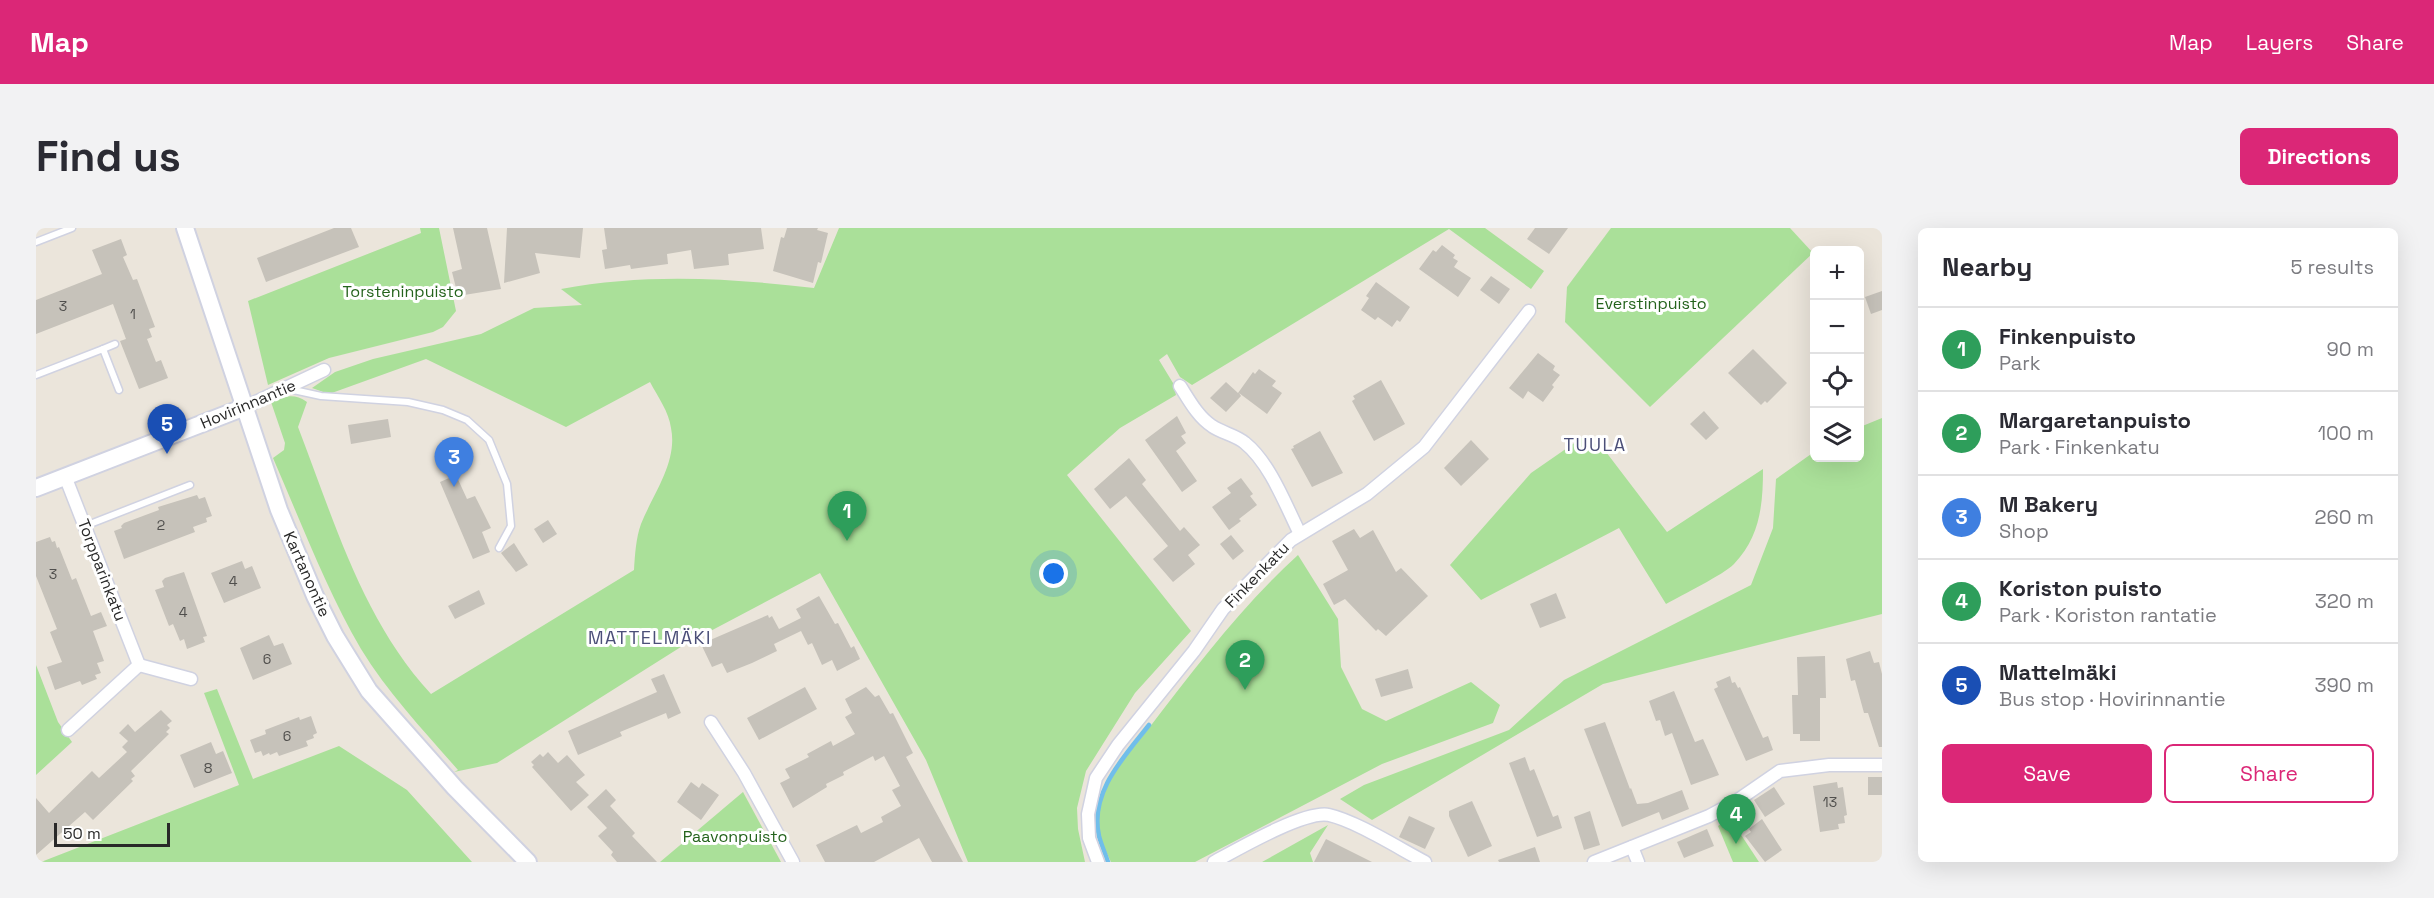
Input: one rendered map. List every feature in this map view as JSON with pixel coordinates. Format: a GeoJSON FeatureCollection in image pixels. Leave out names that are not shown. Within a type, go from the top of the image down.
{"type":"FeatureCollection","features":[{"type":"Feature","properties":{"kind":"street","name":"Kartanontie"},"geometry":{"type":"LineString","coordinates":[[185,228],[297,556],[349,661],[369,691],[396,722],[455,788],[528,862]]}},
{"type":"Feature","properties":{"kind":"street","name":"Finkenkatu"},"geometry":{"type":"LineString","coordinates":[[1098,862],[1089,838],[1088,814],[1091,792],[1106,761],[1194,651],[1223,609],[1279,551],[1300,534],[1367,494],[1424,447],[1529,311]]}},
{"type":"Feature","properties":{"kind":"street","name":"Hovirinnantie"},"geometry":{"type":"LineString","coordinates":[[36,488],[245,407],[324,370]]}},
{"type":"Feature","properties":{"kind":"street"},"geometry":{"type":"LineString","coordinates":[[1180,386],[1203,419],[1212,427],[1245,442],[1255,453],[1272,479],[1300,534]]}},
{"type":"Feature","properties":{"kind":"street","name":"Torpparinkatu"},"geometry":{"type":"LineString","coordinates":[[65,476],[139,665]]}},
{"type":"Feature","properties":{"kind":"street"},"geometry":{"type":"LineString","coordinates":[[68,730],[139,665],[191,679]]}},
{"type":"Feature","properties":{"kind":"street"},"geometry":{"type":"LineString","coordinates":[[711,722],[744,773],[793,862]]}},
{"type":"Feature","properties":{"kind":"street"},"geometry":{"type":"LineString","coordinates":[[1594,862],[1719,811],[1780,771],[1828,765],[1882,765]]}},
{"type":"Feature","properties":{"kind":"street"},"geometry":{"type":"LineString","coordinates":[[1214,862],[1278,829],[1314,815],[1328,814],[1425,862]]}},
{"type":"Feature","properties":{"kind":"street"},"geometry":{"type":"LineString","coordinates":[[1632,847],[1638,862]]}},
{"type":"Feature","properties":{"kind":"lane"},"geometry":{"type":"LineString","coordinates":[[36,242],[72,228]]}},
{"type":"Feature","properties":{"kind":"lane"},"geometry":{"type":"LineString","coordinates":[[36,375],[115,344]]}},
{"type":"Feature","properties":{"kind":"lane"},"geometry":{"type":"LineString","coordinates":[[103,349],[119,390]]}},
{"type":"Feature","properties":{"kind":"lane"},"geometry":{"type":"LineString","coordinates":[[288,388],[321,396],[408,402],[443,410],[467,420],[489,440],[507,484],[511,526],[499,548]]}},
{"type":"Feature","properties":{"kind":"lane"},"geometry":{"type":"LineString","coordinates":[[85,526],[190,485]]}},
{"type":"Feature","properties":{"kind":"green space","name":"Torsteninpuisto"},"geometry":{"type":"Polygon","coordinates":[[[420,228],[439,228],[456,311],[443,327],[433,332],[329,358],[268,385],[248,301],[421,233],[420,228]]]}},
{"type":"Feature","properties":{"kind":"green space"},"geometry":{"type":"Polygon","coordinates":[[[839,228],[1485,228],[1544,271],[1531,289],[1449,229],[1192,385],[1180,377],[1167,354],[1159,360],[1173,383],[1176,395],[1120,428],[1067,475],[1191,631],[1135,693],[1086,771],[1077,808],[1078,829],[1085,862],[968,862],[926,760],[820,573],[684,645],[497,763],[454,772],[458,770],[383,681],[361,649],[336,603],[273,458],[284,450],[285,443],[271,402],[289,396],[298,397],[307,402],[298,427],[352,567],[386,634],[407,665],[431,694],[634,570],[639,529],[663,478],[671,453],[671,428],[668,416],[650,382],[566,427],[426,359],[329,394],[312,388],[335,372],[373,359],[481,334],[534,308],[582,305],[561,289],[656,279],[719,280],[814,288],[839,228]]]}},
{"type":"Feature","properties":{"kind":"green space","name":"Everstinpuisto"},"geometry":{"type":"Polygon","coordinates":[[[1611,228],[1790,228],[1810,250],[1810,256],[1650,407],[1565,322],[1567,287],[1611,228]]]}},
{"type":"Feature","properties":{"kind":"green space"},"geometry":{"type":"Polygon","coordinates":[[[1882,418],[1882,614],[1603,684],[1372,820],[1340,799],[1364,785],[1509,730],[1564,680],[1751,585],[1773,528],[1776,479],[1810,455],[1810,462],[1864,462],[1864,425],[1882,418]]]}},
{"type":"Feature","properties":{"kind":"green space"},"geometry":{"type":"Polygon","coordinates":[[[1583,437],[1603,448],[1667,532],[1763,469],[1761,508],[1755,532],[1743,554],[1721,574],[1666,604],[1619,528],[1481,600],[1450,565],[1531,473],[1583,437]]]}},
{"type":"Feature","properties":{"kind":"green space"},"geometry":{"type":"Polygon","coordinates":[[[1298,555],[1338,619],[1341,667],[1362,709],[1386,721],[1471,682],[1500,705],[1493,723],[1382,764],[1195,862],[1111,862],[1101,838],[1098,814],[1112,778],[1129,753],[1220,638],[1298,555]]]}},
{"type":"Feature","properties":{"kind":"green space"},"geometry":{"type":"Polygon","coordinates":[[[36,665],[58,722],[72,742],[36,775],[36,665]]]}},
{"type":"Feature","properties":{"kind":"green space"},"geometry":{"type":"Polygon","coordinates":[[[217,689],[253,779],[339,746],[407,790],[472,862],[41,862],[239,785],[204,693],[217,689]]]}},
{"type":"Feature","properties":{"kind":"green space","name":"Paavonpuisto"},"geometry":{"type":"Polygon","coordinates":[[[743,792],[781,862],[660,862],[743,792]]]}},
{"type":"Feature","properties":{"kind":"green space"},"geometry":{"type":"Polygon","coordinates":[[[1730,818],[1759,862],[1733,862],[1718,826],[1730,818]]]}},
{"type":"Feature","properties":{"kind":"green space"},"geometry":{"type":"Polygon","coordinates":[[[1328,825],[1310,853],[1313,862],[1262,862],[1328,825]]]}},
{"type":"Feature","properties":{"kind":"building"},"geometry":{"type":"Polygon","coordinates":[[[334,228],[351,228],[359,247],[266,282],[257,258],[334,228]]]}},
{"type":"Feature","properties":{"kind":"building"},"geometry":{"type":"Polygon","coordinates":[[[453,228],[487,228],[501,289],[458,296],[452,272],[462,269],[453,228]]]}},
{"type":"Feature","properties":{"kind":"building"},"geometry":{"type":"Polygon","coordinates":[[[507,228],[583,228],[580,258],[535,253],[540,273],[504,283],[507,228]]]}},
{"type":"Feature","properties":{"kind":"building"},"geometry":{"type":"Polygon","coordinates":[[[604,228],[761,228],[764,249],[728,254],[729,265],[694,269],[691,250],[667,254],[668,264],[631,269],[630,265],[605,269],[602,250],[607,249],[604,228]]]}},
{"type":"Feature","properties":{"kind":"building"},"geometry":{"type":"Polygon","coordinates":[[[787,228],[818,228],[817,230],[828,233],[821,263],[818,262],[813,283],[773,271],[781,237],[784,238],[787,228]]]}},
{"type":"Feature","properties":{"kind":"building"},"geometry":{"type":"Polygon","coordinates":[[[1535,228],[1568,228],[1549,254],[1527,239],[1535,228]]]}},
{"type":"Feature","properties":{"kind":"building"},"geometry":{"type":"Polygon","coordinates":[[[121,239],[127,255],[123,257],[133,280],[137,279],[155,327],[149,329],[152,337],[147,339],[156,362],[161,360],[168,378],[139,389],[120,341],[126,339],[113,304],[36,334],[36,300],[102,274],[92,250],[121,239]]]}},
{"type":"Feature","properties":{"kind":"building"},"geometry":{"type":"Polygon","coordinates":[[[1442,245],[1455,255],[1453,258],[1458,261],[1454,267],[1471,278],[1458,297],[1419,269],[1433,250],[1436,252],[1442,245]]]}},
{"type":"Feature","properties":{"kind":"building"},"geometry":{"type":"Polygon","coordinates":[[[1491,276],[1510,289],[1499,304],[1480,290],[1491,276]]]}},
{"type":"Feature","properties":{"kind":"building"},"geometry":{"type":"Polygon","coordinates":[[[1376,282],[1410,307],[1400,322],[1397,320],[1392,327],[1378,317],[1375,320],[1361,310],[1369,298],[1366,296],[1376,282]]]}},
{"type":"Feature","properties":{"kind":"building"},"geometry":{"type":"Polygon","coordinates":[[[1882,291],[1882,310],[1871,314],[1865,297],[1882,291]]]}},
{"type":"Feature","properties":{"kind":"building"},"geometry":{"type":"Polygon","coordinates":[[[1753,349],[1787,383],[1767,403],[1765,401],[1761,405],[1728,373],[1753,349]]]}},
{"type":"Feature","properties":{"kind":"building"},"geometry":{"type":"Polygon","coordinates":[[[1538,353],[1555,366],[1553,370],[1560,375],[1543,402],[1528,391],[1523,399],[1509,388],[1538,353]]]}},
{"type":"Feature","properties":{"kind":"building"},"geometry":{"type":"Polygon","coordinates":[[[1259,369],[1276,381],[1272,386],[1282,393],[1267,414],[1239,393],[1241,396],[1226,412],[1210,398],[1226,382],[1238,393],[1253,372],[1255,374],[1259,369]]]}},
{"type":"Feature","properties":{"kind":"building"},"geometry":{"type":"Polygon","coordinates":[[[1381,380],[1405,424],[1374,441],[1352,401],[1355,399],[1353,396],[1381,380]]]}},
{"type":"Feature","properties":{"kind":"building"},"geometry":{"type":"Polygon","coordinates":[[[1704,411],[1719,428],[1706,440],[1690,424],[1704,411]]]}},
{"type":"Feature","properties":{"kind":"building"},"geometry":{"type":"Polygon","coordinates":[[[1177,416],[1186,433],[1181,436],[1186,443],[1176,451],[1197,481],[1182,492],[1145,440],[1177,416]]]}},
{"type":"Feature","properties":{"kind":"building"},"geometry":{"type":"Polygon","coordinates":[[[388,419],[391,437],[351,444],[348,425],[388,419]]]}},
{"type":"Feature","properties":{"kind":"building"},"geometry":{"type":"Polygon","coordinates":[[[1320,431],[1343,473],[1312,487],[1291,449],[1320,431]]]}},
{"type":"Feature","properties":{"kind":"building"},"geometry":{"type":"Polygon","coordinates":[[[1471,440],[1489,459],[1461,486],[1444,468],[1471,440]]]}},
{"type":"Feature","properties":{"kind":"building"},"geometry":{"type":"Polygon","coordinates":[[[1129,458],[1146,480],[1142,484],[1180,531],[1184,527],[1200,545],[1188,555],[1195,564],[1173,582],[1153,559],[1168,546],[1126,496],[1110,509],[1094,489],[1129,458]]]}},
{"type":"Feature","properties":{"kind":"building"},"geometry":{"type":"Polygon","coordinates":[[[456,475],[467,499],[475,496],[491,528],[482,532],[490,552],[473,559],[440,482],[456,475]]]}},
{"type":"Feature","properties":{"kind":"building"},"geometry":{"type":"Polygon","coordinates":[[[1241,478],[1253,494],[1250,496],[1257,505],[1229,530],[1212,507],[1231,493],[1227,488],[1241,478]]]}},
{"type":"Feature","properties":{"kind":"building"},"geometry":{"type":"Polygon","coordinates":[[[197,495],[199,499],[205,497],[212,516],[206,518],[207,522],[193,527],[195,532],[124,559],[114,531],[122,528],[124,523],[159,510],[158,507],[197,495]]]}},
{"type":"Feature","properties":{"kind":"building"},"geometry":{"type":"Polygon","coordinates":[[[548,520],[557,534],[543,543],[534,529],[548,520]]]}},
{"type":"Feature","properties":{"kind":"building"},"geometry":{"type":"Polygon","coordinates":[[[1354,529],[1360,538],[1373,530],[1396,572],[1401,568],[1428,596],[1386,636],[1378,629],[1376,631],[1345,599],[1334,605],[1323,584],[1348,570],[1332,541],[1354,529]]]}},
{"type":"Feature","properties":{"kind":"building"},"geometry":{"type":"Polygon","coordinates":[[[1231,535],[1244,551],[1233,560],[1220,544],[1231,535]]]}},
{"type":"Feature","properties":{"kind":"building"},"geometry":{"type":"Polygon","coordinates":[[[50,537],[52,542],[55,541],[57,548],[59,547],[72,580],[76,578],[91,616],[101,612],[107,626],[93,631],[104,661],[97,663],[101,673],[95,675],[97,679],[82,685],[80,681],[55,690],[47,667],[62,662],[50,632],[57,629],[36,576],[36,542],[50,537]]]}},
{"type":"Feature","properties":{"kind":"building"},"geometry":{"type":"Polygon","coordinates":[[[514,543],[528,565],[516,572],[501,553],[514,543]]]}},
{"type":"Feature","properties":{"kind":"building"},"geometry":{"type":"Polygon","coordinates":[[[242,561],[245,569],[252,566],[261,588],[224,603],[211,573],[242,561]]]}},
{"type":"Feature","properties":{"kind":"building"},"geometry":{"type":"Polygon","coordinates":[[[184,572],[207,636],[203,637],[205,642],[187,649],[184,639],[180,641],[173,624],[169,626],[155,590],[164,587],[162,581],[165,578],[184,572]]]}},
{"type":"Feature","properties":{"kind":"building"},"geometry":{"type":"Polygon","coordinates":[[[479,590],[485,604],[455,619],[448,606],[479,590]]]}},
{"type":"Feature","properties":{"kind":"building"},"geometry":{"type":"Polygon","coordinates":[[[1556,593],[1566,618],[1540,628],[1530,604],[1556,593]]]}},
{"type":"Feature","properties":{"kind":"building"},"geometry":{"type":"Polygon","coordinates":[[[819,596],[835,624],[838,623],[851,648],[854,646],[860,659],[837,671],[832,660],[822,665],[812,643],[808,645],[801,631],[774,644],[777,651],[752,663],[727,673],[722,663],[712,667],[701,644],[768,615],[769,618],[772,616],[779,629],[801,618],[796,609],[819,596]]]}},
{"type":"Feature","properties":{"kind":"building"},"geometry":{"type":"Polygon","coordinates":[[[269,635],[274,646],[283,643],[292,664],[253,680],[240,648],[269,635]]]}},
{"type":"Feature","properties":{"kind":"building"},"geometry":{"type":"Polygon","coordinates":[[[1870,651],[1874,663],[1879,662],[1882,674],[1882,747],[1879,747],[1868,713],[1864,713],[1855,680],[1851,681],[1846,659],[1870,651]]]}},
{"type":"Feature","properties":{"kind":"building"},"geometry":{"type":"Polygon","coordinates":[[[1825,656],[1826,698],[1820,698],[1820,741],[1800,741],[1800,734],[1793,734],[1792,695],[1798,695],[1797,657],[1825,656]]]}},
{"type":"Feature","properties":{"kind":"building"},"geometry":{"type":"Polygon","coordinates":[[[1408,669],[1413,688],[1381,697],[1375,679],[1408,669]]]}},
{"type":"Feature","properties":{"kind":"building"},"geometry":{"type":"Polygon","coordinates":[[[664,674],[681,713],[668,719],[666,713],[620,732],[622,736],[578,755],[568,731],[657,692],[651,679],[664,674]]]}},
{"type":"Feature","properties":{"kind":"building"},"geometry":{"type":"Polygon","coordinates":[[[1730,676],[1732,683],[1735,682],[1738,688],[1740,687],[1763,738],[1768,736],[1773,750],[1746,761],[1714,689],[1718,687],[1716,682],[1730,676]]]}},
{"type":"Feature","properties":{"kind":"building"},"geometry":{"type":"Polygon","coordinates":[[[805,687],[817,709],[759,740],[747,718],[805,687]]]}},
{"type":"Feature","properties":{"kind":"building"},"geometry":{"type":"Polygon","coordinates":[[[866,687],[875,697],[879,695],[890,714],[893,713],[913,753],[906,757],[963,862],[932,862],[919,838],[874,862],[825,862],[816,845],[857,825],[861,833],[883,822],[881,817],[901,806],[892,790],[900,786],[884,756],[875,761],[873,756],[843,772],[844,775],[826,784],[827,787],[793,808],[780,783],[790,778],[785,769],[809,757],[807,754],[831,741],[833,746],[855,734],[845,717],[852,713],[845,699],[866,687]]]}},
{"type":"Feature","properties":{"kind":"building"},"geometry":{"type":"Polygon","coordinates":[[[1674,691],[1695,742],[1703,739],[1719,775],[1691,785],[1672,733],[1665,736],[1660,720],[1656,721],[1649,701],[1674,691]]]}},
{"type":"Feature","properties":{"kind":"building"},"geometry":{"type":"Polygon","coordinates":[[[161,710],[172,721],[167,725],[170,728],[166,732],[169,734],[131,771],[135,776],[131,779],[133,781],[93,820],[85,812],[36,855],[36,798],[49,813],[92,771],[99,778],[127,752],[122,747],[128,741],[119,733],[128,724],[135,732],[161,710]]]}},
{"type":"Feature","properties":{"kind":"building"},"geometry":{"type":"Polygon","coordinates":[[[311,716],[317,733],[313,735],[314,738],[306,741],[308,746],[279,756],[277,752],[263,756],[261,751],[255,753],[250,740],[266,734],[265,730],[299,717],[300,720],[311,716]]]}},
{"type":"Feature","properties":{"kind":"building"},"geometry":{"type":"Polygon","coordinates":[[[1605,722],[1637,804],[1648,803],[1682,790],[1689,809],[1662,820],[1659,812],[1622,827],[1584,729],[1605,722]]]}},
{"type":"Feature","properties":{"kind":"building"},"geometry":{"type":"Polygon","coordinates":[[[211,742],[216,754],[223,751],[232,773],[194,788],[180,755],[211,742]]]}},
{"type":"Feature","properties":{"kind":"building"},"geometry":{"type":"Polygon","coordinates":[[[548,752],[558,763],[567,755],[585,775],[576,782],[589,795],[571,811],[532,767],[534,765],[531,762],[540,754],[543,757],[548,752]]]}},
{"type":"Feature","properties":{"kind":"building"},"geometry":{"type":"Polygon","coordinates":[[[1525,757],[1530,771],[1534,769],[1553,817],[1558,815],[1562,828],[1537,837],[1509,763],[1525,757]]]}},
{"type":"Feature","properties":{"kind":"building"},"geometry":{"type":"Polygon","coordinates":[[[1868,777],[1882,777],[1882,795],[1868,795],[1868,777]]]}},
{"type":"Feature","properties":{"kind":"building"},"geometry":{"type":"Polygon","coordinates":[[[691,782],[699,788],[702,783],[719,795],[701,820],[677,802],[691,782]]]}},
{"type":"Feature","properties":{"kind":"building"},"geometry":{"type":"Polygon","coordinates":[[[1837,782],[1838,788],[1843,787],[1847,815],[1844,816],[1845,823],[1838,824],[1839,829],[1820,832],[1813,786],[1837,782]]]}},
{"type":"Feature","properties":{"kind":"building"},"geometry":{"type":"Polygon","coordinates":[[[1774,787],[1785,804],[1765,817],[1754,800],[1774,787]]]}},
{"type":"Feature","properties":{"kind":"building"},"geometry":{"type":"Polygon","coordinates":[[[606,789],[616,800],[610,806],[635,833],[632,836],[657,862],[617,862],[611,855],[613,852],[598,836],[607,828],[587,807],[606,789]]]}},
{"type":"Feature","properties":{"kind":"building"},"geometry":{"type":"Polygon","coordinates":[[[1472,801],[1492,846],[1468,857],[1449,816],[1449,811],[1472,801]]]}},
{"type":"Feature","properties":{"kind":"building"},"geometry":{"type":"Polygon","coordinates":[[[1590,811],[1600,845],[1584,850],[1574,817],[1590,811]]]}},
{"type":"Feature","properties":{"kind":"building"},"geometry":{"type":"Polygon","coordinates":[[[1409,816],[1435,828],[1425,849],[1399,837],[1409,816]]]}},
{"type":"Feature","properties":{"kind":"building"},"geometry":{"type":"Polygon","coordinates":[[[1762,819],[1782,850],[1765,862],[1745,836],[1751,832],[1749,829],[1762,819]]]}},
{"type":"Feature","properties":{"kind":"building"},"geometry":{"type":"Polygon","coordinates":[[[1707,829],[1714,846],[1684,858],[1677,842],[1707,829]]]}},
{"type":"Feature","properties":{"kind":"building"},"geometry":{"type":"Polygon","coordinates":[[[1326,839],[1372,862],[1314,862],[1326,839]]]}},
{"type":"Feature","properties":{"kind":"building"},"geometry":{"type":"Polygon","coordinates":[[[1535,847],[1540,862],[1499,862],[1498,860],[1535,847]]]}},
{"type":"Feature","properties":{"kind":"waterway"},"geometry":{"type":"LineString","coordinates":[[1108,862],[1099,836],[1097,820],[1099,804],[1111,776],[1149,725]]}},
{"type":"Feature","properties":{"kind":"place","name":"Mattelmäki"},"geometry":{"type":"Point","coordinates":[167,454]}},
{"type":"Feature","properties":{"kind":"place","name":"M Bakery"},"geometry":{"type":"Point","coordinates":[454,487]}},
{"type":"Feature","properties":{"kind":"place","name":"Finkenpuisto"},"geometry":{"type":"Point","coordinates":[847,541]}},
{"type":"Feature","properties":{"kind":"place","name":"Margaretanpuisto"},"geometry":{"type":"Point","coordinates":[1245,690]}},
{"type":"Feature","properties":{"kind":"place","name":"Koriston puisto"},"geometry":{"type":"Point","coordinates":[1736,844]}},
{"type":"Feature","properties":{"kind":"district","name":"TUULA"},"geometry":{"type":"Point","coordinates":[1595,444]}},
{"type":"Feature","properties":{"kind":"district","name":"MATTELMÄKI"},"geometry":{"type":"Point","coordinates":[650,637]}}]}
